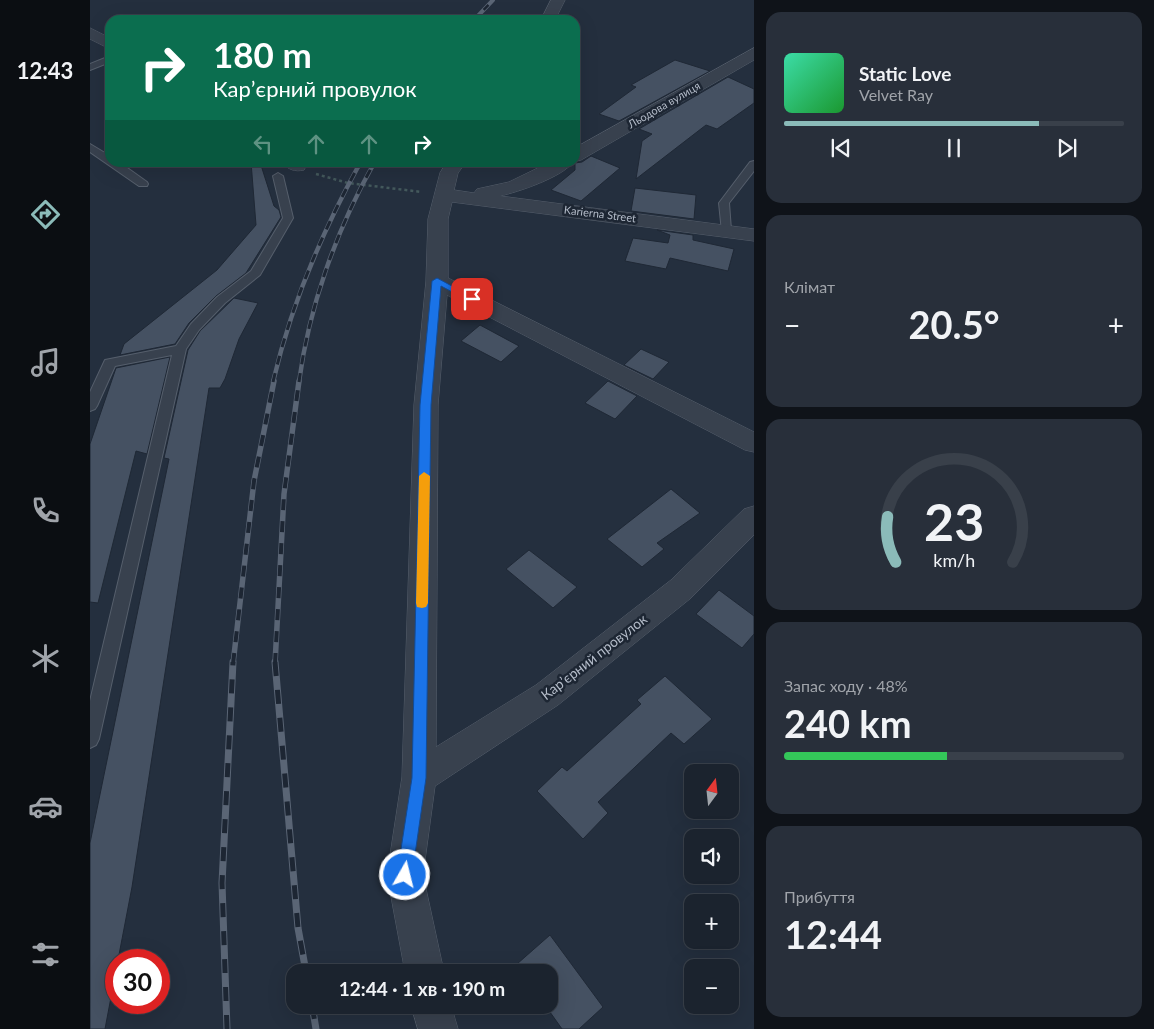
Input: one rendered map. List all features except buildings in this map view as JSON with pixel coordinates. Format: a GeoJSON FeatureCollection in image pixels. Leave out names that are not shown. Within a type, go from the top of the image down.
{"type":"FeatureCollection","features":[{"type":"Feature","properties":{"kind":"street"},"geometry":{"type":"LineString","coordinates":[[550,15],[558,0]]}},
{"type":"Feature","properties":{"kind":"street"},"geometry":{"type":"LineString","coordinates":[[90,33],[105,41]]}},
{"type":"Feature","properties":{"kind":"street","name":"Льодова вулиця"},"geometry":{"type":"LineString","coordinates":[[580,153],[754,53]]}},
{"type":"Feature","properties":{"kind":"street"},"geometry":{"type":"LineString","coordinates":[[422,964],[405,875],[419,778],[426,405],[437,281],[438,219],[449,173],[453,167]]}},
{"type":"Feature","properties":{"kind":"street"},"geometry":{"type":"LineString","coordinates":[[445,195],[502,190],[530,182],[556,167]]}},
{"type":"Feature","properties":{"kind":"street","name":"Karierna Street"},"geometry":{"type":"LineString","coordinates":[[445,195],[754,235]]}},
{"type":"Feature","properties":{"kind":"street"},"geometry":{"type":"LineString","coordinates":[[437,281],[754,443]]}},
{"type":"Feature","properties":{"kind":"street","name":"Карʼєрний провулок"},"geometry":{"type":"LineString","coordinates":[[419,778],[547,695],[682,589],[754,516]]}},
{"type":"Feature","properties":{"kind":"street"},"geometry":{"type":"LineString","coordinates":[[434,1014],[438,1029]]}},
{"type":"Feature","properties":{"kind":"lane"},"geometry":{"type":"LineString","coordinates":[[90,67],[105,61]]}},
{"type":"Feature","properties":{"kind":"lane"},"geometry":{"type":"LineString","coordinates":[[90,147],[105,158]]}},
{"type":"Feature","properties":{"kind":"lane"},"geometry":{"type":"LineString","coordinates":[[726,230],[724,203],[754,164]]}},
{"type":"Feature","properties":{"kind":"lane"},"geometry":{"type":"LineString","coordinates":[[118,167],[143,184]]}},
{"type":"Feature","properties":{"kind":"lane"},"geometry":{"type":"LineString","coordinates":[[90,739],[180,350],[194,326],[221,300],[256,273],[288,218],[278,176]]}},
{"type":"Feature","properties":{"kind":"lane"},"geometry":{"type":"LineString","coordinates":[[90,406],[110,363],[180,350]]}},
{"type":"Feature","properties":{"kind":"path"},"geometry":{"type":"LineString","coordinates":[[303,167],[336,181],[445,195]]}},
{"type":"Feature","properties":{"kind":"railway"},"geometry":{"type":"LineString","coordinates":[[479,15],[493,0]]}},
{"type":"Feature","properties":{"kind":"railway"},"geometry":{"type":"LineString","coordinates":[[273,382],[280,353],[309,270],[332,217],[358,167]]}},
{"type":"Feature","properties":{"kind":"railway"},"geometry":{"type":"LineString","coordinates":[[299,382],[310,326],[326,270],[347,216],[372,167]]}},
{"type":"Feature","properties":{"kind":"railway"},"geometry":{"type":"LineString","coordinates":[[233,664],[254,481],[274,381]]}},
{"type":"Feature","properties":{"kind":"railway"},"geometry":{"type":"LineString","coordinates":[[275,663],[284,494],[299,381]]}},
{"type":"Feature","properties":{"kind":"railway"},"geometry":{"type":"LineString","coordinates":[[227,1029],[222,883],[233,662]]}},
{"type":"Feature","properties":{"kind":"railway"},"geometry":{"type":"LineString","coordinates":[[275,663],[298,928],[305,964]]}},
{"type":"Feature","properties":{"kind":"railway"},"geometry":{"type":"LineString","coordinates":[[314,1014],[316,1029]]}},
{"type":"Feature","properties":{"kind":"slow traffic"},"geometry":{"type":"LineString","coordinates":[[422,603],[424,476]]}},
{"type":"Feature","properties":{"kind":"route"},"geometry":{"type":"LineString","coordinates":[[405,875],[419,778],[426,405],[437,281],[472,299]]}}]}
